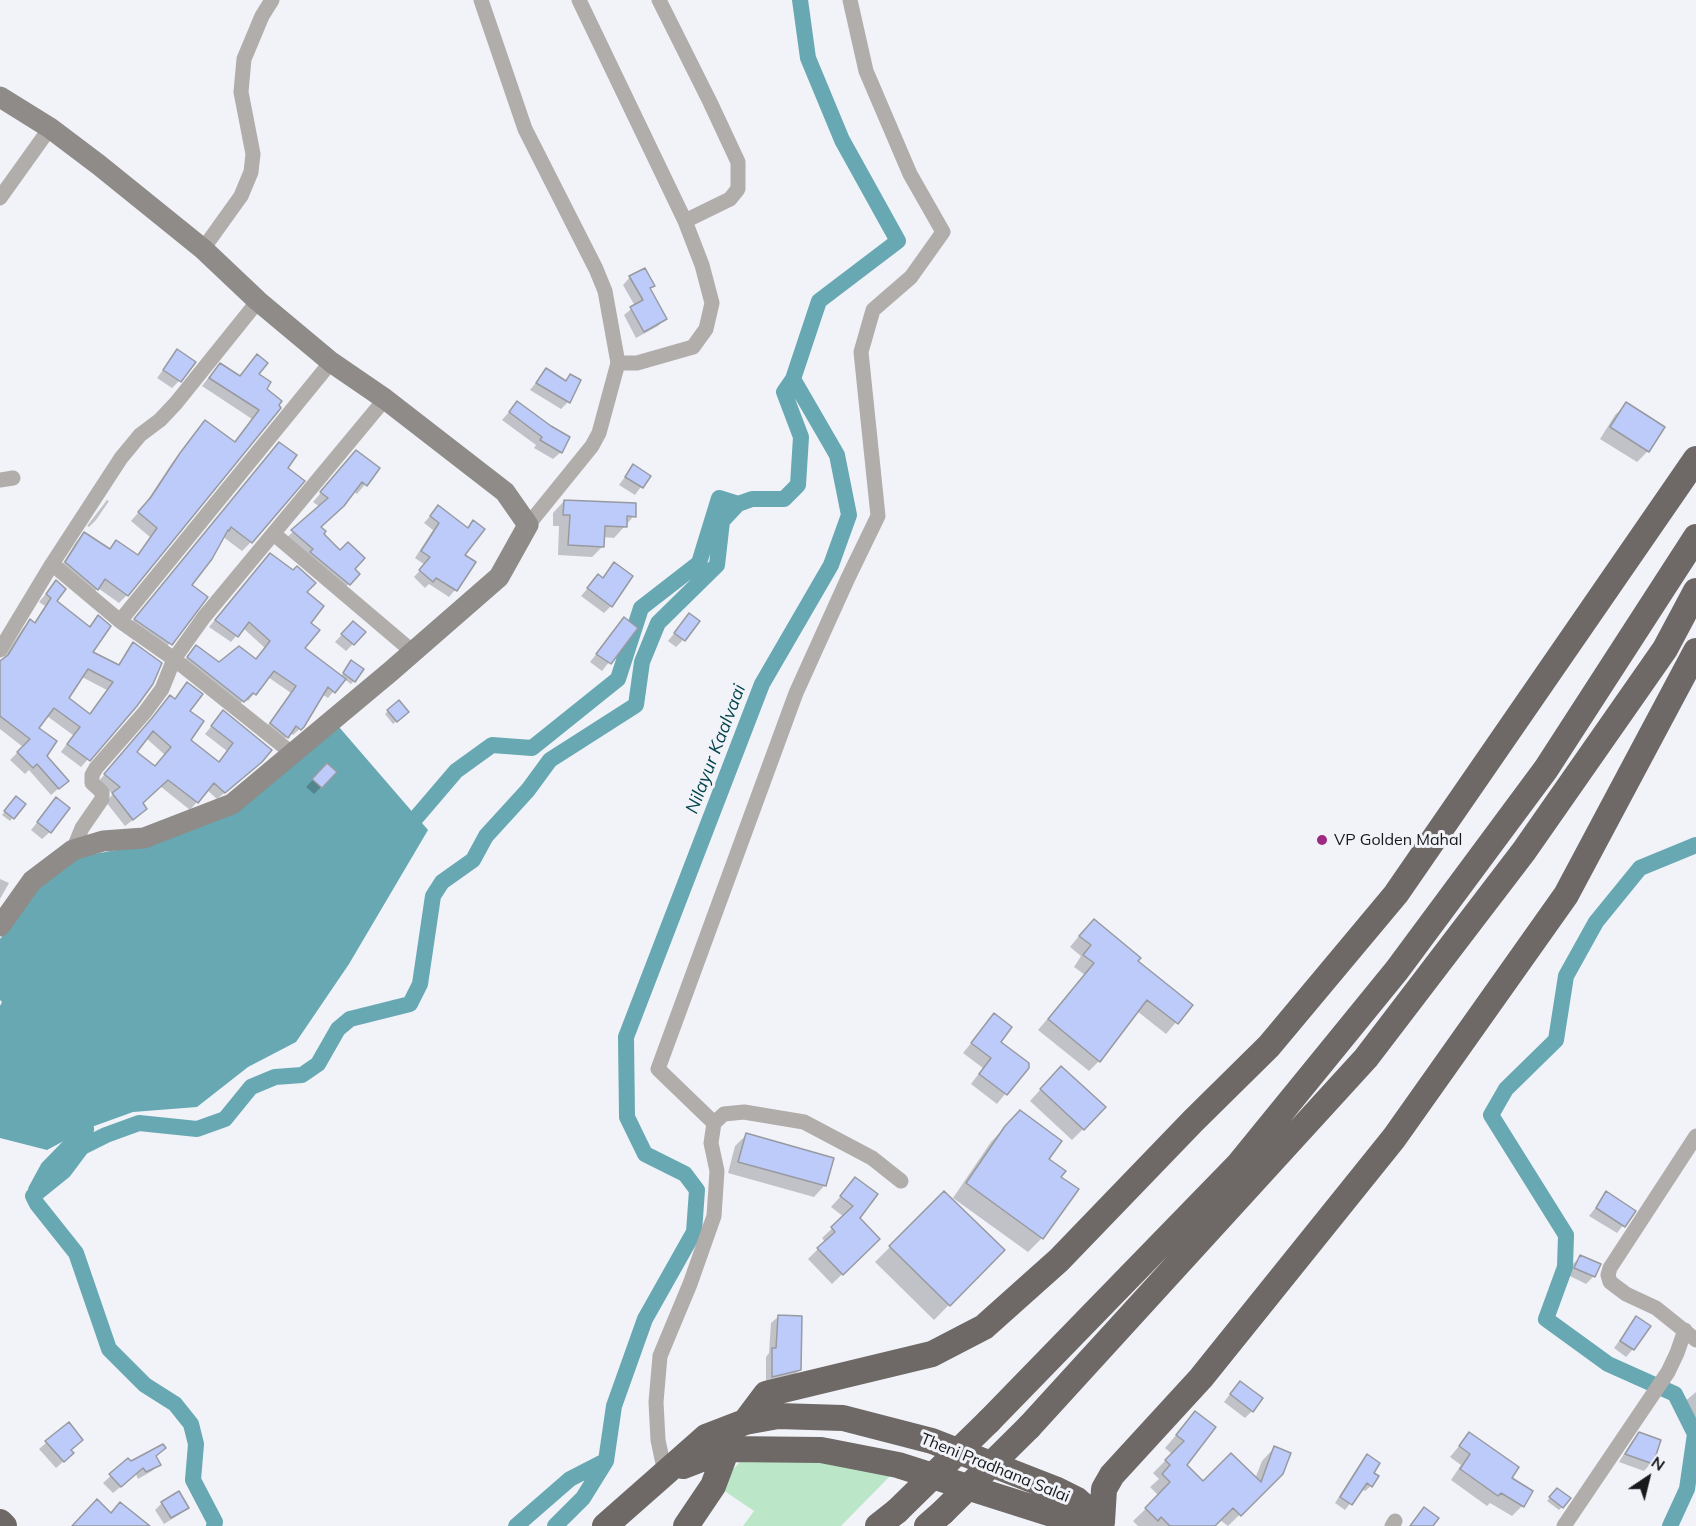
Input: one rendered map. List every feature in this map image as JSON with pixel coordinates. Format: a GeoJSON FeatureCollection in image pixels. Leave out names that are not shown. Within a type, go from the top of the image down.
{"type":"FeatureCollection","features":[{"type":"Feature","properties":{"kind":"highway"},"geometry":{"type":"LineString","coordinates":[[745,1422],[766,1394],[932,1354],[984,1327],[1059,1260],[1269,1046],[1396,894],[1696,459]]}},
{"type":"Feature","properties":{"kind":"highway"},"geometry":{"type":"LineString","coordinates":[[888,1519],[989,1420],[1239,1164],[1397,970],[1546,769],[1696,537]]}},
{"type":"Feature","properties":{"kind":"highway"},"geometry":{"type":"LineString","coordinates":[[935,1519],[1029,1427],[1366,1058],[1524,851],[1665,649],[1696,591]]}},
{"type":"Feature","properties":{"kind":"highway"},"geometry":{"type":"LineString","coordinates":[[1100,1524],[1104,1489],[1112,1475],[1201,1378],[1394,1138],[1566,895],[1696,651]]}},
{"type":"Feature","properties":{"kind":"highway","name":"Theni Pradhana Salai"},"geometry":{"type":"LineString","coordinates":[[604,1526],[706,1437],[745,1422],[778,1416],[843,1418],[932,1441],[1055,1489],[1077,1500],[1100,1524]]}},
{"type":"Feature","properties":{"kind":"highway"},"geometry":{"type":"LineString","coordinates":[[686,1526],[713,1485],[727,1449]]}},
{"type":"Feature","properties":{"kind":"highway","name":"Theni Pradhana Salai"},"geometry":{"type":"LineString","coordinates":[[665,1473],[727,1449],[821,1450],[898,1465],[1055,1515],[1100,1524]]}},
{"type":"Feature","properties":{"kind":"highway"},"geometry":{"type":"LineString","coordinates":[[0,1522],[4,1526]]}},
{"type":"Feature","properties":{"kind":"main road"},"geometry":{"type":"LineString","coordinates":[[0,97],[50,128],[204,249],[258,301],[331,362],[385,399],[505,492],[528,525],[499,577],[232,804],[144,838],[103,841],[73,850],[32,881],[0,926]]}},
{"type":"Feature","properties":{"kind":"street"},"geometry":{"type":"LineString","coordinates":[[204,249],[241,195],[251,172],[253,154],[241,92],[244,59],[262,16],[272,0]]}},
{"type":"Feature","properties":{"kind":"street"},"geometry":{"type":"LineString","coordinates":[[481,0],[525,129],[596,269],[604,291],[618,363],[599,433],[592,446],[528,525]]}},
{"type":"Feature","properties":{"kind":"street"},"geometry":{"type":"LineString","coordinates":[[579,0],[685,221],[702,265],[712,303],[706,329],[693,347],[637,363],[618,363]]}},
{"type":"Feature","properties":{"kind":"street"},"geometry":{"type":"LineString","coordinates":[[659,0],[738,162],[738,189],[730,200],[685,221]]}},
{"type":"Feature","properties":{"kind":"street"},"geometry":{"type":"LineString","coordinates":[[714,1123],[658,1069],[796,693],[878,516],[861,352],[873,310],[911,277],[943,232],[910,174],[866,71],[850,0]]}},
{"type":"Feature","properties":{"kind":"street"},"geometry":{"type":"LineString","coordinates":[[0,198],[50,128]]}},
{"type":"Feature","properties":{"kind":"street"},"geometry":{"type":"LineString","coordinates":[[3,639],[121,458],[140,435],[160,420],[176,403],[258,301]]}},
{"type":"Feature","properties":{"kind":"street"},"geometry":{"type":"LineString","coordinates":[[120,621],[331,362]]}},
{"type":"Feature","properties":{"kind":"street"},"geometry":{"type":"LineString","coordinates":[[73,850],[82,828],[102,799],[102,792],[92,783],[92,775],[162,689],[174,660],[204,617],[385,399]]}},
{"type":"Feature","properties":{"kind":"street"},"geometry":{"type":"LineString","coordinates":[[274,534],[413,652]]}},
{"type":"Feature","properties":{"kind":"street"},"geometry":{"type":"LineString","coordinates":[[51,564],[120,621],[174,660],[293,754]]}},
{"type":"Feature","properties":{"kind":"street"},"geometry":{"type":"LineString","coordinates":[[665,1473],[658,1440],[656,1402],[660,1356],[690,1284],[714,1216],[717,1171],[711,1143],[714,1123],[724,1114],[744,1112],[804,1122],[872,1158],[901,1181]]}},
{"type":"Feature","properties":{"kind":"street"},"geometry":{"type":"LineString","coordinates":[[1564,1526],[1668,1372],[1677,1353],[1690,1335],[1656,1308],[1626,1294],[1610,1282],[1608,1275],[1610,1268],[1696,1136]]}},
{"type":"Feature","properties":{"kind":"green space"},"geometry":{"type":"Polygon","coordinates":[[[818,1458],[893,1473],[841,1526],[743,1526],[754,1511],[717,1486],[741,1461],[818,1458]]]}},
{"type":"Feature","properties":{"kind":"water"},"geometry":{"type":"Polygon","coordinates":[[[339,727],[428,830],[349,964],[296,1042],[248,1067],[197,1107],[133,1112],[86,1129],[47,1150],[0,1138],[0,1006],[2,1002],[0,1000],[0,939],[47,878],[77,857],[156,843],[339,727]]]}},
{"type":"Feature","properties":{"kind":"building"},"geometry":{"type":"Polygon","coordinates":[[[645,268],[655,286],[650,288],[667,319],[644,332],[630,307],[643,300],[629,276],[645,268]]]}},
{"type":"Feature","properties":{"kind":"building"},"geometry":{"type":"Polygon","coordinates":[[[177,349],[196,362],[181,382],[163,370],[177,349]]]}},
{"type":"Feature","properties":{"kind":"building"},"geometry":{"type":"Polygon","coordinates":[[[257,354],[268,363],[259,374],[271,382],[267,389],[282,401],[279,405],[281,408],[128,596],[105,579],[98,590],[65,562],[84,532],[110,549],[116,540],[138,555],[157,528],[138,512],[205,420],[235,442],[259,410],[209,378],[220,363],[240,376],[257,354]]]}},
{"type":"Feature","properties":{"kind":"building"},"geometry":{"type":"Polygon","coordinates":[[[546,368],[566,381],[570,374],[581,380],[570,403],[536,383],[546,368]]]}},
{"type":"Feature","properties":{"kind":"building"},"geometry":{"type":"Polygon","coordinates":[[[517,401],[570,437],[562,453],[540,440],[542,437],[509,412],[517,401]]]}},
{"type":"Feature","properties":{"kind":"building"},"geometry":{"type":"Polygon","coordinates":[[[1626,402],[1665,427],[1649,452],[1610,427],[1626,402]]]}},
{"type":"Feature","properties":{"kind":"building"},"geometry":{"type":"Polygon","coordinates":[[[279,442],[297,455],[288,468],[305,481],[252,543],[231,527],[228,530],[212,559],[192,585],[208,597],[172,645],[134,619],[279,442]]]}},
{"type":"Feature","properties":{"kind":"building"},"geometry":{"type":"Polygon","coordinates":[[[356,450],[380,468],[367,486],[362,482],[344,506],[321,527],[326,531],[324,534],[340,550],[348,542],[365,558],[355,569],[360,574],[350,585],[310,552],[313,549],[291,530],[328,498],[320,492],[356,450]]]}},
{"type":"Feature","properties":{"kind":"building"},"geometry":{"type":"Polygon","coordinates":[[[633,464],[651,476],[643,488],[625,477],[633,464]]]}},
{"type":"Feature","properties":{"kind":"building"},"geometry":{"type":"Polygon","coordinates":[[[564,500],[636,503],[636,517],[627,516],[627,527],[605,526],[604,547],[568,545],[570,515],[563,515],[564,500]]]}},
{"type":"Feature","properties":{"kind":"building"},"geometry":{"type":"Polygon","coordinates":[[[438,505],[468,528],[473,520],[485,529],[465,555],[476,562],[457,591],[436,578],[433,582],[419,570],[430,557],[421,551],[439,523],[430,516],[438,505]]]}},
{"type":"Feature","properties":{"kind":"building"},"geometry":{"type":"Polygon","coordinates":[[[270,553],[293,570],[297,566],[316,583],[307,592],[324,606],[311,623],[320,630],[305,648],[346,679],[335,693],[328,687],[304,727],[301,730],[296,726],[288,738],[270,723],[296,686],[274,671],[256,695],[253,693],[244,702],[187,657],[196,645],[219,662],[239,646],[256,659],[270,641],[249,622],[238,637],[215,620],[270,553]]]}},
{"type":"Feature","properties":{"kind":"building"},"geometry":{"type":"Polygon","coordinates":[[[614,562],[633,576],[612,607],[587,588],[598,574],[603,578],[614,562]]]}},
{"type":"Feature","properties":{"kind":"building"},"geometry":{"type":"Polygon","coordinates":[[[56,580],[66,589],[57,601],[90,627],[98,615],[111,626],[93,652],[119,665],[133,642],[162,663],[153,684],[137,706],[90,761],[67,744],[80,727],[54,708],[39,728],[57,741],[47,756],[69,781],[59,789],[37,764],[33,768],[17,752],[30,739],[0,716],[0,661],[8,655],[30,619],[35,623],[51,598],[46,594],[56,580]],[[88,669],[69,698],[90,714],[113,682],[88,669]]]}},
{"type":"Feature","properties":{"kind":"building"},"geometry":{"type":"Polygon","coordinates":[[[689,613],[700,621],[685,641],[674,633],[689,613]]]}},
{"type":"Feature","properties":{"kind":"building"},"geometry":{"type":"Polygon","coordinates":[[[624,617],[638,628],[611,664],[596,654],[624,617]]]}},
{"type":"Feature","properties":{"kind":"building"},"geometry":{"type":"Polygon","coordinates":[[[353,621],[366,632],[354,645],[341,634],[353,621]]]}},
{"type":"Feature","properties":{"kind":"building"},"geometry":{"type":"Polygon","coordinates":[[[351,660],[364,669],[355,682],[343,673],[351,660]]]}},
{"type":"Feature","properties":{"kind":"building"},"geometry":{"type":"Polygon","coordinates":[[[187,682],[203,694],[190,711],[204,721],[191,740],[219,762],[233,743],[211,726],[223,710],[272,750],[262,762],[225,793],[214,783],[198,803],[168,780],[143,803],[147,809],[133,820],[112,793],[120,787],[104,774],[170,695],[175,699],[187,682]],[[153,731],[137,752],[155,766],[171,747],[153,731]]]}},
{"type":"Feature","properties":{"kind":"building"},"geometry":{"type":"Polygon","coordinates":[[[399,700],[409,712],[397,722],[387,710],[399,700]]]}},
{"type":"Feature","properties":{"kind":"building"},"geometry":{"type":"Polygon","coordinates":[[[327,763],[337,772],[322,788],[312,779],[327,763]]]}},
{"type":"Feature","properties":{"kind":"building"},"geometry":{"type":"Polygon","coordinates":[[[16,796],[26,804],[14,819],[4,811],[16,796]]]}},
{"type":"Feature","properties":{"kind":"building"},"geometry":{"type":"Polygon","coordinates":[[[56,797],[70,808],[51,833],[37,822],[56,797]]]}},
{"type":"Feature","properties":{"kind":"building"},"geometry":{"type":"Polygon","coordinates":[[[1094,919],[1141,958],[1138,961],[1193,1005],[1178,1024],[1147,1000],[1100,1062],[1048,1019],[1094,963],[1083,955],[1091,945],[1079,936],[1094,919]]]}},
{"type":"Feature","properties":{"kind":"building"},"geometry":{"type":"Polygon","coordinates":[[[994,1013],[1012,1027],[1001,1042],[1029,1063],[1029,1068],[1007,1095],[979,1074],[991,1058],[971,1043],[994,1013]]]}},
{"type":"Feature","properties":{"kind":"building"},"geometry":{"type":"Polygon","coordinates":[[[1061,1066],[1106,1107],[1084,1130],[1040,1089],[1061,1066]]]}},
{"type":"Feature","properties":{"kind":"building"},"geometry":{"type":"Polygon","coordinates":[[[1020,1110],[1062,1141],[1049,1159],[1066,1171],[1061,1177],[1079,1189],[1043,1239],[966,1183],[1005,1126],[1020,1110]]]}},
{"type":"Feature","properties":{"kind":"building"},"geometry":{"type":"Polygon","coordinates":[[[746,1133],[834,1158],[826,1186],[738,1162],[746,1133]]]}},
{"type":"Feature","properties":{"kind":"building"},"geometry":{"type":"Polygon","coordinates":[[[855,1177],[878,1194],[860,1218],[880,1239],[843,1275],[817,1248],[835,1232],[831,1227],[853,1206],[840,1196],[855,1177]]]}},
{"type":"Feature","properties":{"kind":"building"},"geometry":{"type":"Polygon","coordinates":[[[944,1191],[1005,1250],[950,1306],[889,1246],[944,1191]]]}},
{"type":"Feature","properties":{"kind":"building"},"geometry":{"type":"Polygon","coordinates":[[[1606,1191],[1636,1211],[1625,1227],[1596,1208],[1606,1191]]]}},
{"type":"Feature","properties":{"kind":"building"},"geometry":{"type":"Polygon","coordinates":[[[1580,1255],[1601,1264],[1595,1277],[1574,1268],[1580,1255]]]}},
{"type":"Feature","properties":{"kind":"building"},"geometry":{"type":"Polygon","coordinates":[[[778,1315],[802,1316],[801,1370],[772,1377],[772,1348],[776,1348],[778,1315]]]}},
{"type":"Feature","properties":{"kind":"building"},"geometry":{"type":"Polygon","coordinates":[[[1636,1316],[1651,1326],[1634,1350],[1620,1341],[1636,1316]]]}},
{"type":"Feature","properties":{"kind":"building"},"geometry":{"type":"Polygon","coordinates":[[[1240,1381],[1263,1398],[1253,1412],[1230,1394],[1240,1381]]]}},
{"type":"Feature","properties":{"kind":"building"},"geometry":{"type":"Polygon","coordinates":[[[1195,1411],[1216,1427],[1187,1465],[1203,1481],[1231,1453],[1261,1482],[1274,1446],[1291,1453],[1283,1474],[1241,1516],[1233,1508],[1215,1526],[1170,1526],[1161,1517],[1158,1521],[1145,1508],[1170,1482],[1162,1474],[1170,1465],[1165,1460],[1184,1441],[1176,1435],[1195,1411]]]}},
{"type":"Feature","properties":{"kind":"building"},"geometry":{"type":"Polygon","coordinates":[[[69,1422],[83,1440],[71,1450],[74,1453],[64,1462],[45,1441],[69,1422]]]}},
{"type":"Feature","properties":{"kind":"building"},"geometry":{"type":"Polygon","coordinates":[[[1469,1432],[1519,1467],[1512,1478],[1533,1491],[1524,1507],[1501,1493],[1498,1496],[1460,1469],[1470,1454],[1459,1446],[1469,1432]]]}},
{"type":"Feature","properties":{"kind":"building"},"geometry":{"type":"Polygon","coordinates":[[[1639,1432],[1661,1440],[1653,1464],[1625,1454],[1639,1432]]]}},
{"type":"Feature","properties":{"kind":"building"},"geometry":{"type":"Polygon","coordinates":[[[163,1444],[166,1448],[156,1456],[161,1465],[146,1472],[143,1468],[121,1487],[109,1474],[128,1458],[131,1461],[163,1444]]]}},
{"type":"Feature","properties":{"kind":"building"},"geometry":{"type":"Polygon","coordinates":[[[1367,1454],[1380,1463],[1374,1473],[1379,1476],[1372,1487],[1367,1483],[1352,1505],[1340,1497],[1367,1454]]]}},
{"type":"Feature","properties":{"kind":"building"},"geometry":{"type":"Polygon","coordinates":[[[1557,1488],[1571,1498],[1563,1508],[1549,1497],[1557,1488]]]}},
{"type":"Feature","properties":{"kind":"building"},"geometry":{"type":"Polygon","coordinates":[[[179,1491],[189,1508],[171,1518],[161,1502],[179,1491]]]}},
{"type":"Feature","properties":{"kind":"building"},"geometry":{"type":"Polygon","coordinates":[[[97,1499],[111,1513],[120,1502],[150,1526],[72,1526],[97,1499]]]}},
{"type":"Feature","properties":{"kind":"building"},"geometry":{"type":"Polygon","coordinates":[[[1424,1507],[1439,1518],[1433,1526],[1410,1526],[1424,1507]]]}},
{"type":"Feature","properties":{"kind":"waterway","name":"Nilayur Kaalvaai"},"geometry":{"type":"LineString","coordinates":[[555,1526],[583,1498],[606,1461],[614,1406],[645,1319],[694,1232],[697,1190],[685,1174],[645,1154],[627,1117],[626,1037],[762,684],[831,565],[849,515],[837,455],[793,379],[819,301],[898,241],[842,140],[808,58],[800,0]]}},
{"type":"Feature","properties":{"kind":"waterway"},"geometry":{"type":"LineString","coordinates":[[214,1526],[215,1522],[193,1480],[196,1444],[191,1424],[175,1404],[145,1385],[109,1349],[76,1253],[33,1196],[64,1171],[82,1147],[139,1123],[197,1129],[225,1119],[251,1087],[275,1077],[302,1075],[318,1064],[338,1029],[350,1019],[410,1004],[420,984],[433,896],[442,882],[473,860],[486,836],[528,790],[550,760],[636,705],[642,662],[658,623],[717,565],[722,521],[738,504],[752,499],[784,499],[798,485],[801,437],[784,392],[793,379]]}},
{"type":"Feature","properties":{"kind":"waterway"},"geometry":{"type":"LineString","coordinates":[[403,833],[456,771],[492,745],[532,748],[618,679],[641,608],[699,563],[719,498],[738,504]]}},
{"type":"Feature","properties":{"kind":"waterway"},"geometry":{"type":"LineString","coordinates":[[1670,1526],[1687,1489],[1695,1434],[1675,1394],[1608,1364],[1546,1319],[1565,1267],[1566,1235],[1491,1115],[1506,1089],[1556,1040],[1566,976],[1596,922],[1640,868],[1696,845]]}},
{"type":"Feature","properties":{"kind":"waterway"},"geometry":{"type":"LineString","coordinates":[[36,1190],[48,1168],[86,1129],[75,1111]]}},
{"type":"Feature","properties":{"kind":"waterway"},"geometry":{"type":"LineString","coordinates":[[516,1526],[570,1479],[605,1461]]}},
{"type":"Feature","properties":{"kind":"place","name":"VP Golden Mahal"},"geometry":{"type":"Point","coordinates":[1322,840]}}]}
